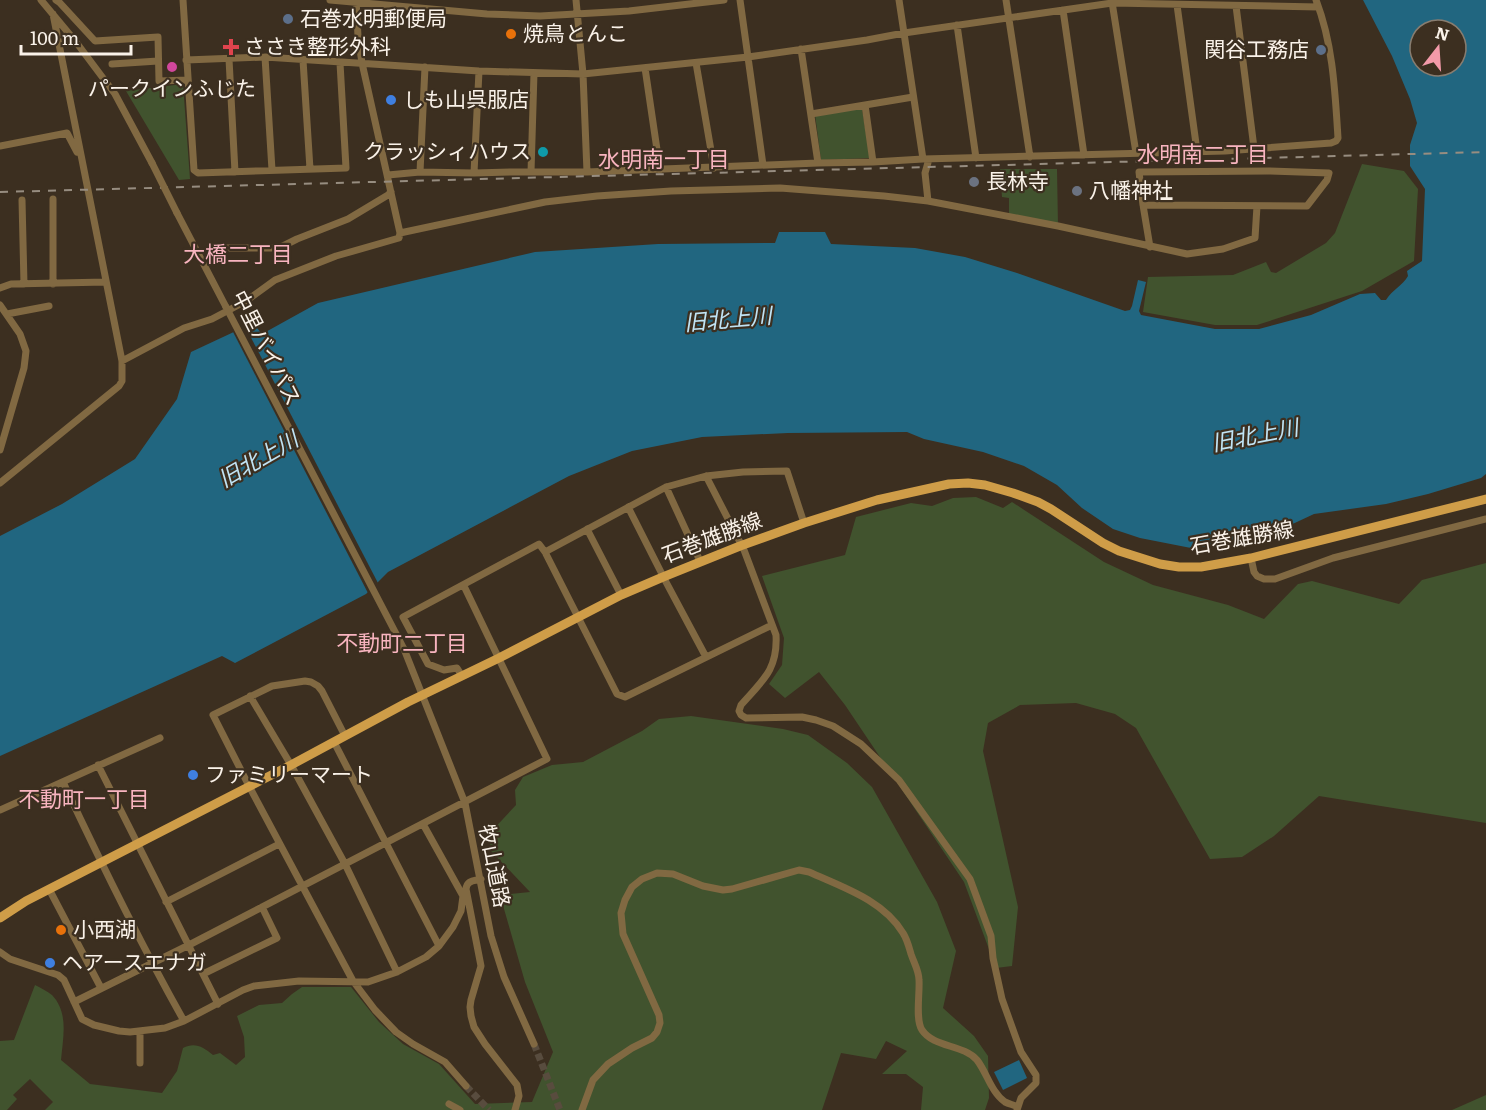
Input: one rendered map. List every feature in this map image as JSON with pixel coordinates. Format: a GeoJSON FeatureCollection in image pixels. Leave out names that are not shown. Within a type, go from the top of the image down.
{"type":"FeatureCollection","features":[{"type":"Feature","properties":{"kind":"main road","name":"石巻雄勝線"},"geometry":{"type":"LineString","coordinates":[[0,918],[26,900],[621,595],[740,546],[877,500],[949,484],[968,483],[999,488],[1051,509],[1119,551],[1160,564],[1201,567],[1251,558],[1486,499]]}},
{"type":"Feature","properties":{"kind":"street"},"geometry":{"type":"LineString","coordinates":[[56,0],[95,41],[158,37],[159,81],[188,80]]}},
{"type":"Feature","properties":{"kind":"street"},"geometry":{"type":"LineString","coordinates":[[183,0],[194,170],[198,173],[346,168],[340,63]]}},
{"type":"Feature","properties":{"kind":"street"},"geometry":{"type":"LineString","coordinates":[[330,0],[487,14],[540,16],[651,9],[724,0]]}},
{"type":"Feature","properties":{"kind":"street"},"geometry":{"type":"LineString","coordinates":[[576,0],[583,74],[587,172]]}},
{"type":"Feature","properties":{"kind":"street"},"geometry":{"type":"LineString","coordinates":[[740,0],[763,165]]}},
{"type":"Feature","properties":{"kind":"street"},"geometry":{"type":"LineString","coordinates":[[899,0],[913,98],[926,159],[928,201]]}},
{"type":"Feature","properties":{"kind":"street"},"geometry":{"type":"LineString","coordinates":[[1006,0],[1030,157]]}},
{"type":"Feature","properties":{"kind":"street","name":"中里バイパス"},"geometry":{"type":"LineString","coordinates":[[45,1],[115,94],[404,649],[422,695]]}},
{"type":"Feature","properties":{"kind":"street"},"geometry":{"type":"LineString","coordinates":[[122,361],[184,328],[220,315],[246,301],[275,280],[336,256],[399,238],[400,233],[388,175],[357,36],[356,1]]}},
{"type":"Feature","properties":{"kind":"street"},"geometry":{"type":"LineString","coordinates":[[186,60],[266,57],[479,71],[583,74],[801,50],[1112,2],[1236,6],[1317,3],[1334,72],[1338,138],[1336,141],[1225,151],[926,159],[660,170],[420,172],[388,175]]}},
{"type":"Feature","properties":{"kind":"street"},"geometry":{"type":"LineString","coordinates":[[1112,2],[1136,153]]}},
{"type":"Feature","properties":{"kind":"street"},"geometry":{"type":"LineString","coordinates":[[1177,5],[1197,151]]}},
{"type":"Feature","properties":{"kind":"street"},"geometry":{"type":"LineString","coordinates":[[1236,6],[1254,148]]}},
{"type":"Feature","properties":{"kind":"street"},"geometry":{"type":"LineString","coordinates":[[1063,10],[1084,155]]}},
{"type":"Feature","properties":{"kind":"street"},"geometry":{"type":"LineString","coordinates":[[0,483],[119,386],[122,381],[122,361],[53,14]]}},
{"type":"Feature","properties":{"kind":"street"},"geometry":{"type":"LineString","coordinates":[[957,25],[976,158]]}},
{"type":"Feature","properties":{"kind":"street"},"geometry":{"type":"LineString","coordinates":[[801,50],[818,163]]}},
{"type":"Feature","properties":{"kind":"street"},"geometry":{"type":"LineString","coordinates":[[266,57],[272,170]]}},
{"type":"Feature","properties":{"kind":"street"},"geometry":{"type":"LineString","coordinates":[[229,59],[235,172]]}},
{"type":"Feature","properties":{"kind":"street"},"geometry":{"type":"LineString","coordinates":[[303,60],[310,169]]}},
{"type":"Feature","properties":{"kind":"street"},"geometry":{"type":"LineString","coordinates":[[112,64],[158,61]]}},
{"type":"Feature","properties":{"kind":"street"},"geometry":{"type":"LineString","coordinates":[[696,63],[714,168]]}},
{"type":"Feature","properties":{"kind":"street"},"geometry":{"type":"LineString","coordinates":[[420,172],[425,67]]}},
{"type":"Feature","properties":{"kind":"street"},"geometry":{"type":"LineString","coordinates":[[645,68],[660,170]]}},
{"type":"Feature","properties":{"kind":"street"},"geometry":{"type":"LineString","coordinates":[[474,173],[479,71]]}},
{"type":"Feature","properties":{"kind":"street"},"geometry":{"type":"LineString","coordinates":[[531,172],[534,73]]}},
{"type":"Feature","properties":{"kind":"street"},"geometry":{"type":"LineString","coordinates":[[811,114],[913,98]]}},
{"type":"Feature","properties":{"kind":"street"},"geometry":{"type":"LineString","coordinates":[[865,105],[873,162]]}},
{"type":"Feature","properties":{"kind":"street"},"geometry":{"type":"LineString","coordinates":[[0,146],[67,133],[81,159]]}},
{"type":"Feature","properties":{"kind":"street"},"geometry":{"type":"LineString","coordinates":[[1143,205],[1307,206],[1327,180],[1329,173],[1139,172],[1143,205],[1150,247]]}},
{"type":"Feature","properties":{"kind":"street"},"geometry":{"type":"LineString","coordinates":[[400,233],[545,202],[644,192],[780,188],[928,201],[1187,254],[1223,249],[1255,238],[1257,206]]}},
{"type":"Feature","properties":{"kind":"street"},"geometry":{"type":"LineString","coordinates":[[221,248],[279,248],[348,219],[391,192]]}},
{"type":"Feature","properties":{"kind":"street"},"geometry":{"type":"LineString","coordinates":[[53,199],[53,284]]}},
{"type":"Feature","properties":{"kind":"street"},"geometry":{"type":"LineString","coordinates":[[22,200],[24,284]]}},
{"type":"Feature","properties":{"kind":"street"},"geometry":{"type":"LineString","coordinates":[[0,288],[11,284],[106,282]]}},
{"type":"Feature","properties":{"kind":"street"},"geometry":{"type":"LineString","coordinates":[[0,305],[20,334],[26,351],[24,368],[0,450]]}},
{"type":"Feature","properties":{"kind":"street"},"geometry":{"type":"LineString","coordinates":[[7,314],[49,306]]}},
{"type":"Feature","properties":{"kind":"street"},"geometry":{"type":"LineString","coordinates":[[545,552],[666,487],[706,476],[787,471],[804,523]]}},
{"type":"Feature","properties":{"kind":"street"},"geometry":{"type":"LineString","coordinates":[[582,1110],[593,1080],[608,1064],[652,1038],[660,1023],[659,1015],[623,933],[621,914],[632,887],[642,879],[657,873],[673,874],[703,886],[723,890],[799,870],[809,872],[863,896],[881,910],[904,934],[918,974],[918,1021],[921,1029],[928,1036],[967,1052],[977,1059],[999,1096],[1017,1108],[1021,1098],[1036,1083],[1036,1076],[1021,1052],[1002,999],[993,958],[991,936],[970,879],[899,780],[861,744],[833,726],[802,717],[746,718],[741,715],[739,711],[741,705],[769,673],[773,665],[777,649],[776,635],[744,550],[706,476]]}},
{"type":"Feature","properties":{"kind":"street"},"geometry":{"type":"LineString","coordinates":[[666,487],[700,561]]}},
{"type":"Feature","properties":{"kind":"street"},"geometry":{"type":"LineString","coordinates":[[628,507],[706,657]]}},
{"type":"Feature","properties":{"kind":"street"},"geometry":{"type":"LineString","coordinates":[[1251,558],[1257,576],[1264,579],[1279,578],[1334,558],[1486,519]]}},
{"type":"Feature","properties":{"kind":"street"},"geometry":{"type":"LineString","coordinates":[[587,530],[621,595]]}},
{"type":"Feature","properties":{"kind":"street"},"geometry":{"type":"LineString","coordinates":[[462,676],[457,668],[444,670],[428,664],[403,617],[539,544],[620,696],[625,697],[772,625]]}},
{"type":"Feature","properties":{"kind":"street"},"geometry":{"type":"LineString","coordinates":[[74,1002],[189,945],[547,759],[464,586]]}},
{"type":"Feature","properties":{"kind":"street"},"geometry":{"type":"LineString","coordinates":[[345,736],[322,691],[311,682],[272,686],[213,715],[353,981],[375,1010],[396,1032],[444,1062],[466,1086]]}},
{"type":"Feature","properties":{"kind":"street","name":"牧山道路"},"geometry":{"type":"LineString","coordinates":[[422,695],[465,803],[491,936],[504,977],[534,1044]]}},
{"type":"Feature","properties":{"kind":"street"},"geometry":{"type":"LineString","coordinates":[[250,696],[345,864],[397,972]]}},
{"type":"Feature","properties":{"kind":"street"},"geometry":{"type":"LineString","coordinates":[[0,810],[160,738]]}},
{"type":"Feature","properties":{"kind":"street"},"geometry":{"type":"LineString","coordinates":[[334,742],[439,946]]}},
{"type":"Feature","properties":{"kind":"street"},"geometry":{"type":"LineString","coordinates":[[98,765],[218,1004]]}},
{"type":"Feature","properties":{"kind":"street"},"geometry":{"type":"LineString","coordinates":[[63,782],[100,862],[184,1020]]}},
{"type":"Feature","properties":{"kind":"street"},"geometry":{"type":"LineString","coordinates":[[0,952],[10,959],[58,975],[64,980],[82,1019],[118,1031],[140,1032],[165,1028],[254,986],[299,981],[368,981],[397,972],[426,957],[439,946],[461,911],[463,896],[423,824]]}},
{"type":"Feature","properties":{"kind":"street"},"geometry":{"type":"LineString","coordinates":[[166,902],[279,844]]}},
{"type":"Feature","properties":{"kind":"street"},"geometry":{"type":"LineString","coordinates":[[481,879],[470,881],[467,885],[481,966],[470,1007],[474,1027],[517,1085],[519,1095],[515,1110]]}},
{"type":"Feature","properties":{"kind":"street"},"geometry":{"type":"LineString","coordinates":[[49,889],[100,988]]}},
{"type":"Feature","properties":{"kind":"street"},"geometry":{"type":"LineString","coordinates":[[203,974],[277,938],[262,907]]}},
{"type":"Feature","properties":{"kind":"street"},"geometry":{"type":"LineString","coordinates":[[140,1032],[140,1063]]}},
{"type":"Feature","properties":{"kind":"street"},"geometry":{"type":"LineString","coordinates":[[449,1104],[460,1110]]}},
{"type":"Feature","properties":{"kind":"green space"},"geometry":{"type":"Polygon","coordinates":[[[183,84],[190,179],[179,180],[126,91],[183,84]]]}},
{"type":"Feature","properties":{"kind":"green space"},"geometry":{"type":"Polygon","coordinates":[[[862,109],[870,158],[821,160],[815,114],[862,109]]]}},
{"type":"Feature","properties":{"kind":"green space"},"geometry":{"type":"Polygon","coordinates":[[[1362,164],[1404,171],[1418,189],[1414,261],[1362,291],[1257,325],[1215,325],[1143,312],[1148,277],[1233,275],[1266,262],[1271,272],[1276,273],[1326,243],[1335,233],[1362,164]]]}},
{"type":"Feature","properties":{"kind":"green space"},"geometry":{"type":"Polygon","coordinates":[[[1000,169],[1057,169],[1058,226],[1009,214],[1009,198],[1002,197],[1000,169]]]}},
{"type":"Feature","properties":{"kind":"green space"},"geometry":{"type":"Polygon","coordinates":[[[976,497],[1003,508],[1012,502],[1104,562],[1153,585],[1228,605],[1264,619],[1298,584],[1312,581],[1399,604],[1422,580],[1486,563],[1486,823],[1319,796],[1274,836],[1242,857],[1210,859],[1136,728],[1115,714],[1076,703],[1020,705],[988,723],[983,751],[1018,907],[1012,966],[996,968],[964,882],[845,705],[819,672],[785,698],[769,684],[782,665],[784,638],[762,576],[845,555],[856,517],[911,503],[932,506],[953,498],[976,497]]]}},
{"type":"Feature","properties":{"kind":"green space"},"geometry":{"type":"Polygon","coordinates":[[[691,716],[783,729],[808,735],[847,763],[872,787],[937,902],[956,951],[943,1008],[974,1036],[988,1056],[989,1098],[985,1110],[921,1110],[923,1087],[906,1074],[882,1074],[907,1051],[886,1041],[876,1059],[841,1053],[822,1110],[45,1110],[53,1102],[30,1079],[13,1095],[17,1099],[7,1110],[0,1110],[0,1041],[14,1040],[35,985],[52,995],[61,1010],[64,1034],[61,1060],[90,1084],[162,1093],[177,1071],[183,1048],[187,1046],[195,1045],[213,1055],[220,1053],[236,1065],[245,1057],[244,1037],[237,1016],[259,1005],[282,1003],[302,987],[351,987],[379,1022],[403,1044],[439,1064],[475,1104],[532,1102],[553,1052],[525,982],[500,895],[530,892],[491,851],[489,834],[516,805],[515,790],[523,777],[552,765],[583,762],[642,731],[659,719],[691,716]]]}},
{"type":"Feature","properties":{"kind":"green space"},"geometry":{"type":"Polygon","coordinates":[[[1486,1095],[1486,1110],[1452,1110],[1486,1095]]]}},
{"type":"Feature","properties":{"kind":"water","name":"旧北上川"},"geometry":{"type":"Polygon","coordinates":[[[1363,0],[1486,0],[1486,474],[1481,478],[1386,504],[1314,514],[1284,528],[1231,544],[1191,548],[1140,538],[1113,529],[1082,508],[1057,485],[1024,466],[983,452],[924,439],[907,432],[788,433],[702,437],[632,451],[569,476],[388,572],[366,594],[235,663],[222,656],[0,756],[0,536],[62,504],[135,459],[177,399],[191,352],[253,323],[262,334],[318,303],[535,252],[658,244],[775,243],[779,232],[825,232],[831,244],[915,248],[965,257],[1125,311],[1130,310],[1132,306],[1138,280],[1146,282],[1139,311],[1141,315],[1215,329],[1259,329],[1311,315],[1360,294],[1375,293],[1381,300],[1386,300],[1406,279],[1407,271],[1422,261],[1425,189],[1410,166],[1410,145],[1417,123],[1410,99],[1392,56],[1363,0]]]}},
{"type":"Feature","properties":{"kind":"water"},"geometry":{"type":"Polygon","coordinates":[[[1019,1060],[1027,1078],[1003,1090],[994,1072],[1019,1060]]]}},
{"type":"Feature","properties":{"kind":"pier"},"geometry":{"type":"Polygon","coordinates":[[[244,324],[379,585],[369,595],[232,330],[244,324]]]}},
{"type":"Feature","properties":{"kind":"tunnel"},"geometry":{"type":"LineString","coordinates":[[534,1044],[560,1110]]}},
{"type":"Feature","properties":{"kind":"tunnel"},"geometry":{"type":"LineString","coordinates":[[466,1086],[489,1110]]}},
{"type":"Feature","properties":{"kind":"railway"},"geometry":{"type":"LineString","coordinates":[[0,192],[1486,152]]}},
{"type":"Feature","properties":{"kind":"place","name":"石巻水明郵便局"},"geometry":{"type":"Point","coordinates":[288,19]}},
{"type":"Feature","properties":{"kind":"place","name":"焼鳥とんこ"},"geometry":{"type":"Point","coordinates":[511,34]}},
{"type":"Feature","properties":{"kind":"place","name":"ささき整形外科"},"geometry":{"type":"Point","coordinates":[231,47]}},
{"type":"Feature","properties":{"kind":"place","name":"関谷工務店"},"geometry":{"type":"Point","coordinates":[1321,50]}},
{"type":"Feature","properties":{"kind":"place","name":"パークインふじた"},"geometry":{"type":"Point","coordinates":[172,67]}},
{"type":"Feature","properties":{"kind":"place","name":"しも山呉服店"},"geometry":{"type":"Point","coordinates":[391,100]}},
{"type":"Feature","properties":{"kind":"place","name":"クラッシィハウス"},"geometry":{"type":"Point","coordinates":[543,152]}},
{"type":"Feature","properties":{"kind":"place","name":"長林寺"},"geometry":{"type":"Point","coordinates":[974,182]}},
{"type":"Feature","properties":{"kind":"place","name":"八幡神社"},"geometry":{"type":"Point","coordinates":[1077,191]}},
{"type":"Feature","properties":{"kind":"place","name":"ファミリーマート"},"geometry":{"type":"Point","coordinates":[193,775]}},
{"type":"Feature","properties":{"kind":"place","name":"小西湖"},"geometry":{"type":"Point","coordinates":[61,930]}},
{"type":"Feature","properties":{"kind":"place","name":"ヘアースエナガ"},"geometry":{"type":"Point","coordinates":[50,963]}},
{"type":"Feature","properties":{"kind":"district","name":"水明南二丁目"},"geometry":{"type":"Point","coordinates":[1203,154]}},
{"type":"Feature","properties":{"kind":"district","name":"水明南一丁目"},"geometry":{"type":"Point","coordinates":[664,159]}},
{"type":"Feature","properties":{"kind":"district","name":"大橋二丁目"},"geometry":{"type":"Point","coordinates":[238,254]}},
{"type":"Feature","properties":{"kind":"district","name":"不動町二丁目"},"geometry":{"type":"Point","coordinates":[402,643]}},
{"type":"Feature","properties":{"kind":"district","name":"不動町一丁目"},"geometry":{"type":"Point","coordinates":[84,799]}}]}
